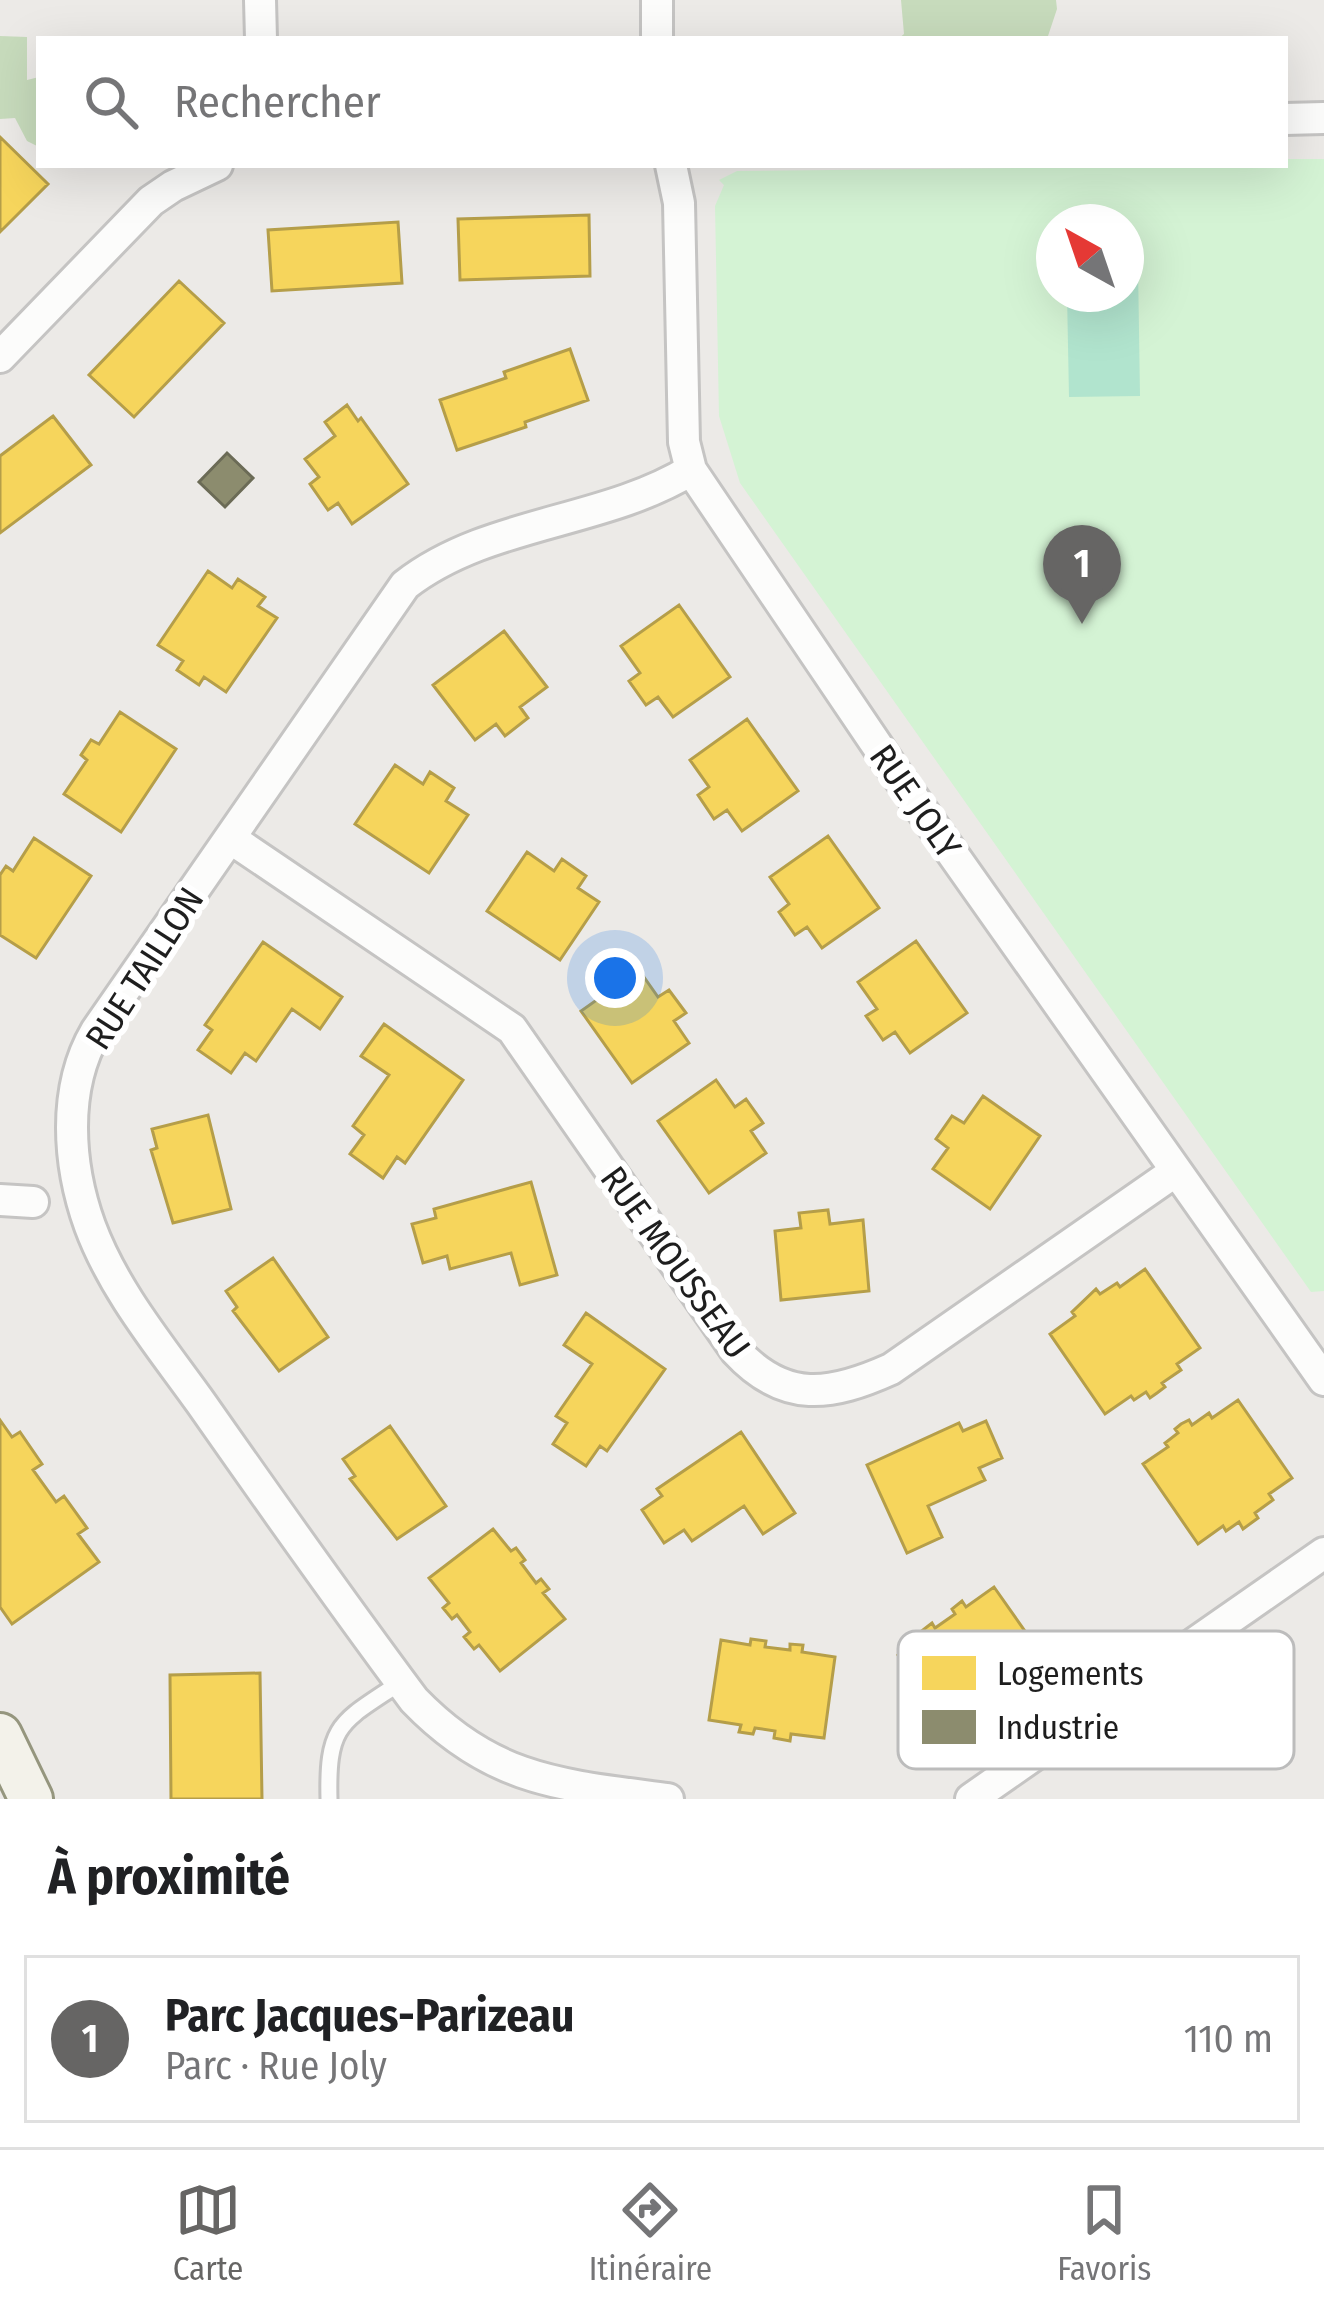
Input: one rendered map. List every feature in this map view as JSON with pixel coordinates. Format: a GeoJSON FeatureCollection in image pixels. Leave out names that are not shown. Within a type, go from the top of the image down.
{"type":"FeatureCollection","features":[{"type":"Feature","properties":{"kind":"main road"},"geometry":{"type":"LineString","coordinates":[[0,1736],[31,1799]]}},
{"type":"Feature","properties":{"kind":"street"},"geometry":{"type":"LineString","coordinates":[[260,0],[261,36]]}},
{"type":"Feature","properties":{"kind":"street"},"geometry":{"type":"LineString","coordinates":[[657,0],[657,36]]}},
{"type":"Feature","properties":{"kind":"street"},"geometry":{"type":"LineString","coordinates":[[1288,119],[1324,118]]}},
{"type":"Feature","properties":{"kind":"street"},"geometry":{"type":"LineString","coordinates":[[0,357],[152,201],[211,168]]}},
{"type":"Feature","properties":{"kind":"street","name":"RUE JOLY"},"geometry":{"type":"LineString","coordinates":[[672,168],[679,203],[683,442],[691,470],[897,775],[1324,1380]]}},
{"type":"Feature","properties":{"kind":"street","name":"RUE TAILLON"},"geometry":{"type":"LineString","coordinates":[[668,1799],[548,1783],[500,1764],[440,1724],[401,1682],[122,1288],[90,1226],[71,1132],[92,1039],[406,585],[458,553],[647,493],[691,470]]}},
{"type":"Feature","properties":{"kind":"street","name":"RUE MOUSSEAU"},"geometry":{"type":"LineString","coordinates":[[230,838],[506,1024],[736,1352],[776,1383],[806,1391],[838,1389],[891,1369],[1176,1171]]}},
{"type":"Feature","properties":{"kind":"street"},"geometry":{"type":"LineString","coordinates":[[0,1200],[33,1202]]}},
{"type":"Feature","properties":{"kind":"street"},"geometry":{"type":"LineString","coordinates":[[1211,1631],[1324,1552]]}},
{"type":"Feature","properties":{"kind":"street"},"geometry":{"type":"LineString","coordinates":[[971,1799],[1014,1769]]}},
{"type":"Feature","properties":{"kind":"lane"},"geometry":{"type":"LineString","coordinates":[[329,1799],[329,1758],[339,1729],[347,1718],[401,1682]]}},
{"type":"Feature","properties":{"kind":"green space"},"geometry":{"type":"Polygon","coordinates":[[[901,0],[1056,0],[1048,36],[904,34],[901,0]]]}},
{"type":"Feature","properties":{"kind":"green space"},"geometry":{"type":"Polygon","coordinates":[[[0,36],[27,37],[27,80],[36,78],[36,146],[27,141],[15,118],[0,119],[0,36]]]}},
{"type":"Feature","properties":{"kind":"green space"},"geometry":{"type":"Polygon","coordinates":[[[1288,159],[1324,159],[1324,1291],[1311,1292],[740,483],[719,416],[715,206],[724,185],[719,180],[737,171],[1288,168],[1288,159]]]}},
{"type":"Feature","properties":{"kind":"green space"},"geometry":{"type":"Polygon","coordinates":[[[1067,312],[1139,312],[1140,396],[1069,397],[1067,312]]]}},
{"type":"Feature","properties":{"kind":"building: Logements"},"geometry":{"type":"Polygon","coordinates":[[[0,137],[48,184],[0,232],[0,137]]]}},
{"type":"Feature","properties":{"kind":"building: Logements"},"geometry":{"type":"Polygon","coordinates":[[[589,215],[590,276],[460,280],[458,219],[589,215]]]}},
{"type":"Feature","properties":{"kind":"building: Logements"},"geometry":{"type":"Polygon","coordinates":[[[398,222],[402,283],[272,291],[268,230],[398,222]]]}},
{"type":"Feature","properties":{"kind":"building: Logements"},"geometry":{"type":"Polygon","coordinates":[[[179,281],[224,323],[134,417],[89,375],[179,281]]]}},
{"type":"Feature","properties":{"kind":"building: Logements"},"geometry":{"type":"Polygon","coordinates":[[[570,349],[588,400],[457,450],[440,400],[506,378],[504,372],[570,349]]]}},
{"type":"Feature","properties":{"kind":"building: Logements"},"geometry":{"type":"Polygon","coordinates":[[[347,405],[408,484],[352,524],[338,503],[328,510],[310,484],[319,477],[305,459],[335,436],[325,422],[347,405]]]}},
{"type":"Feature","properties":{"kind":"building: Logements"},"geometry":{"type":"Polygon","coordinates":[[[53,416],[91,465],[0,533],[0,456],[53,416]]]}},
{"type":"Feature","properties":{"kind":"building: Logements"},"geometry":{"type":"Polygon","coordinates":[[[208,571],[232,588],[238,579],[265,597],[258,606],[277,618],[226,692],[204,677],[199,685],[177,670],[183,661],[158,645],[208,571]]]}},
{"type":"Feature","properties":{"kind":"building: Logements"},"geometry":{"type":"Polygon","coordinates":[[[679,605],[730,677],[673,717],[658,697],[646,705],[629,681],[640,673],[621,646],[679,605]]]}},
{"type":"Feature","properties":{"kind":"building: Logements"},"geometry":{"type":"Polygon","coordinates":[[[504,631],[547,687],[520,707],[528,718],[505,736],[496,724],[475,740],[433,685],[504,631]]]}},
{"type":"Feature","properties":{"kind":"building: Logements"},"geometry":{"type":"Polygon","coordinates":[[[120,712],[176,749],[121,832],[64,794],[87,760],[81,755],[91,740],[99,744],[120,712]]]}},
{"type":"Feature","properties":{"kind":"building: Logements"},"geometry":{"type":"Polygon","coordinates":[[[747,719],[798,791],[742,831],[727,810],[714,819],[698,795],[709,787],[690,760],[747,719]]]}},
{"type":"Feature","properties":{"kind":"building: Logements"},"geometry":{"type":"Polygon","coordinates":[[[395,765],[423,784],[430,772],[454,788],[446,801],[468,815],[429,873],[355,824],[395,765]]]}},
{"type":"Feature","properties":{"kind":"building: Logements"},"geometry":{"type":"Polygon","coordinates":[[[828,836],[879,908],[822,948],[807,927],[795,935],[779,912],[789,904],[770,877],[828,836]]]}},
{"type":"Feature","properties":{"kind":"building: Logements"},"geometry":{"type":"Polygon","coordinates":[[[34,838],[91,876],[36,958],[0,935],[0,875],[6,866],[13,871],[34,838]]]}},
{"type":"Feature","properties":{"kind":"building: Logements"},"geometry":{"type":"Polygon","coordinates":[[[527,852],[554,871],[562,859],[586,876],[578,888],[599,902],[560,960],[487,911],[527,852]]]}},
{"type":"Feature","properties":{"kind":"building: Logements"},"geometry":{"type":"Polygon","coordinates":[[[916,941],[967,1013],[910,1053],[895,1032],[883,1040],[866,1016],[877,1009],[858,982],[916,941]]]}},
{"type":"Feature","properties":{"kind":"building: Logements"},"geometry":{"type":"Polygon","coordinates":[[[263,942],[342,997],[320,1029],[292,1009],[256,1061],[245,1053],[231,1073],[198,1050],[212,1030],[205,1025],[263,942]]]}},
{"type":"Feature","properties":{"kind":"building: Logements"},"geometry":{"type":"Polygon","coordinates":[[[639,970],[658,997],[669,990],[686,1013],[674,1021],[689,1043],[632,1083],[581,1011],[639,970]]]}},
{"type":"Feature","properties":{"kind":"building: Logements"},"geometry":{"type":"Polygon","coordinates":[[[384,1024],[463,1080],[405,1163],[397,1157],[383,1178],[350,1154],[364,1135],[353,1126],[389,1075],[361,1056],[384,1024]]]}},
{"type":"Feature","properties":{"kind":"building: Logements"},"geometry":{"type":"Polygon","coordinates":[[[716,1080],[735,1107],[746,1099],[763,1123],[751,1131],[766,1153],[709,1193],[658,1121],[716,1080]]]}},
{"type":"Feature","properties":{"kind":"building: Logements"},"geometry":{"type":"Polygon","coordinates":[[[983,1096],[1040,1136],[990,1209],[933,1169],[948,1148],[936,1139],[952,1116],[964,1123],[983,1096]]]}},
{"type":"Feature","properties":{"kind":"building: Logements"},"geometry":{"type":"Polygon","coordinates":[[[208,1115],[231,1209],[173,1223],[151,1150],[157,1148],[152,1129],[208,1115]]]}},
{"type":"Feature","properties":{"kind":"building: Logements"},"geometry":{"type":"Polygon","coordinates":[[[531,1182],[557,1275],[520,1285],[511,1253],[450,1269],[447,1256],[423,1263],[412,1224],[436,1218],[434,1209],[531,1182]]]}},
{"type":"Feature","properties":{"kind":"building: Logements"},"geometry":{"type":"Polygon","coordinates":[[[828,1210],[830,1224],[863,1220],[869,1291],[781,1300],[775,1231],[801,1228],[799,1213],[828,1210]]]}},
{"type":"Feature","properties":{"kind":"building: Logements"},"geometry":{"type":"Polygon","coordinates":[[[273,1258],[328,1337],[279,1371],[233,1311],[237,1307],[226,1291],[273,1258]]]}},
{"type":"Feature","properties":{"kind":"building: Logements"},"geometry":{"type":"Polygon","coordinates":[[[1145,1269],[1200,1348],[1177,1364],[1181,1370],[1150,1398],[1146,1392],[1134,1400],[1131,1396],[1105,1414],[1050,1334],[1075,1316],[1072,1312],[1096,1289],[1100,1294],[1117,1283],[1120,1287],[1145,1269]]]}},
{"type":"Feature","properties":{"kind":"building: Logements"},"geometry":{"type":"Polygon","coordinates":[[[586,1313],[665,1369],[607,1451],[600,1446],[586,1466],[553,1444],[567,1423],[556,1416],[592,1364],[564,1345],[586,1313]]]}},
{"type":"Feature","properties":{"kind":"building: Logements"},"geometry":{"type":"Polygon","coordinates":[[[1238,1400],[1292,1478],[1269,1494],[1273,1500],[1243,1529],[1239,1522],[1226,1531],[1223,1526],[1198,1544],[1143,1464],[1168,1447],[1165,1443],[1181,1424],[1189,1420],[1192,1425],[1209,1413],[1212,1418],[1238,1400]]]}},
{"type":"Feature","properties":{"kind":"building: Logements"},"geometry":{"type":"Polygon","coordinates":[[[0,1420],[12,1437],[20,1432],[42,1464],[33,1470],[56,1502],[64,1496],[87,1528],[78,1534],[99,1562],[12,1624],[0,1607],[0,1420]]]}},
{"type":"Feature","properties":{"kind":"building: Logements"},"geometry":{"type":"Polygon","coordinates":[[[986,1421],[1002,1458],[979,1468],[985,1480],[928,1506],[942,1537],[907,1553],[867,1465],[959,1423],[963,1431],[986,1421]]]}},
{"type":"Feature","properties":{"kind":"building: Logements"},"geometry":{"type":"Polygon","coordinates":[[[390,1426],[446,1506],[397,1539],[350,1479],[355,1476],[343,1459],[390,1426]]]}},
{"type":"Feature","properties":{"kind":"building: Logements"},"geometry":{"type":"Polygon","coordinates":[[[741,1432],[795,1513],[763,1534],[744,1506],[692,1541],[684,1530],[664,1543],[642,1510],[662,1496],[657,1489],[741,1432]]]}},
{"type":"Feature","properties":{"kind":"building: Logements"},"geometry":{"type":"Polygon","coordinates":[[[493,1529],[511,1551],[516,1548],[536,1583],[541,1579],[549,1589],[543,1593],[565,1619],[500,1671],[479,1645],[474,1649],[464,1637],[470,1632],[457,1615],[452,1619],[443,1608],[449,1603],[429,1578],[493,1529]]]}},
{"type":"Feature","properties":{"kind":"building: Logements"},"geometry":{"type":"Polygon","coordinates":[[[994,1587],[1025,1631],[922,1631],[955,1614],[952,1609],[962,1601],[966,1607],[994,1587]]]}},
{"type":"Feature","properties":{"kind":"building: Logements"},"geometry":{"type":"Polygon","coordinates":[[[751,1639],[766,1641],[765,1647],[790,1650],[790,1644],[803,1645],[802,1652],[835,1657],[824,1738],[791,1734],[790,1741],[774,1738],[775,1731],[739,1732],[741,1725],[709,1720],[721,1640],[750,1645],[751,1639]]]}},
{"type":"Feature","properties":{"kind":"building: Logements"},"geometry":{"type":"Polygon","coordinates":[[[260,1673],[262,1799],[171,1799],[170,1675],[260,1673]]]}},
{"type":"Feature","properties":{"kind":"building: Industrie"},"geometry":{"type":"Polygon","coordinates":[[[227,453],[253,478],[225,507],[199,482],[227,453]]]}},
{"type":"Feature","properties":{"kind":"place","name":"Parc Jacques-Parizeau"},"geometry":{"type":"Point","coordinates":[1082,624]}}]}
